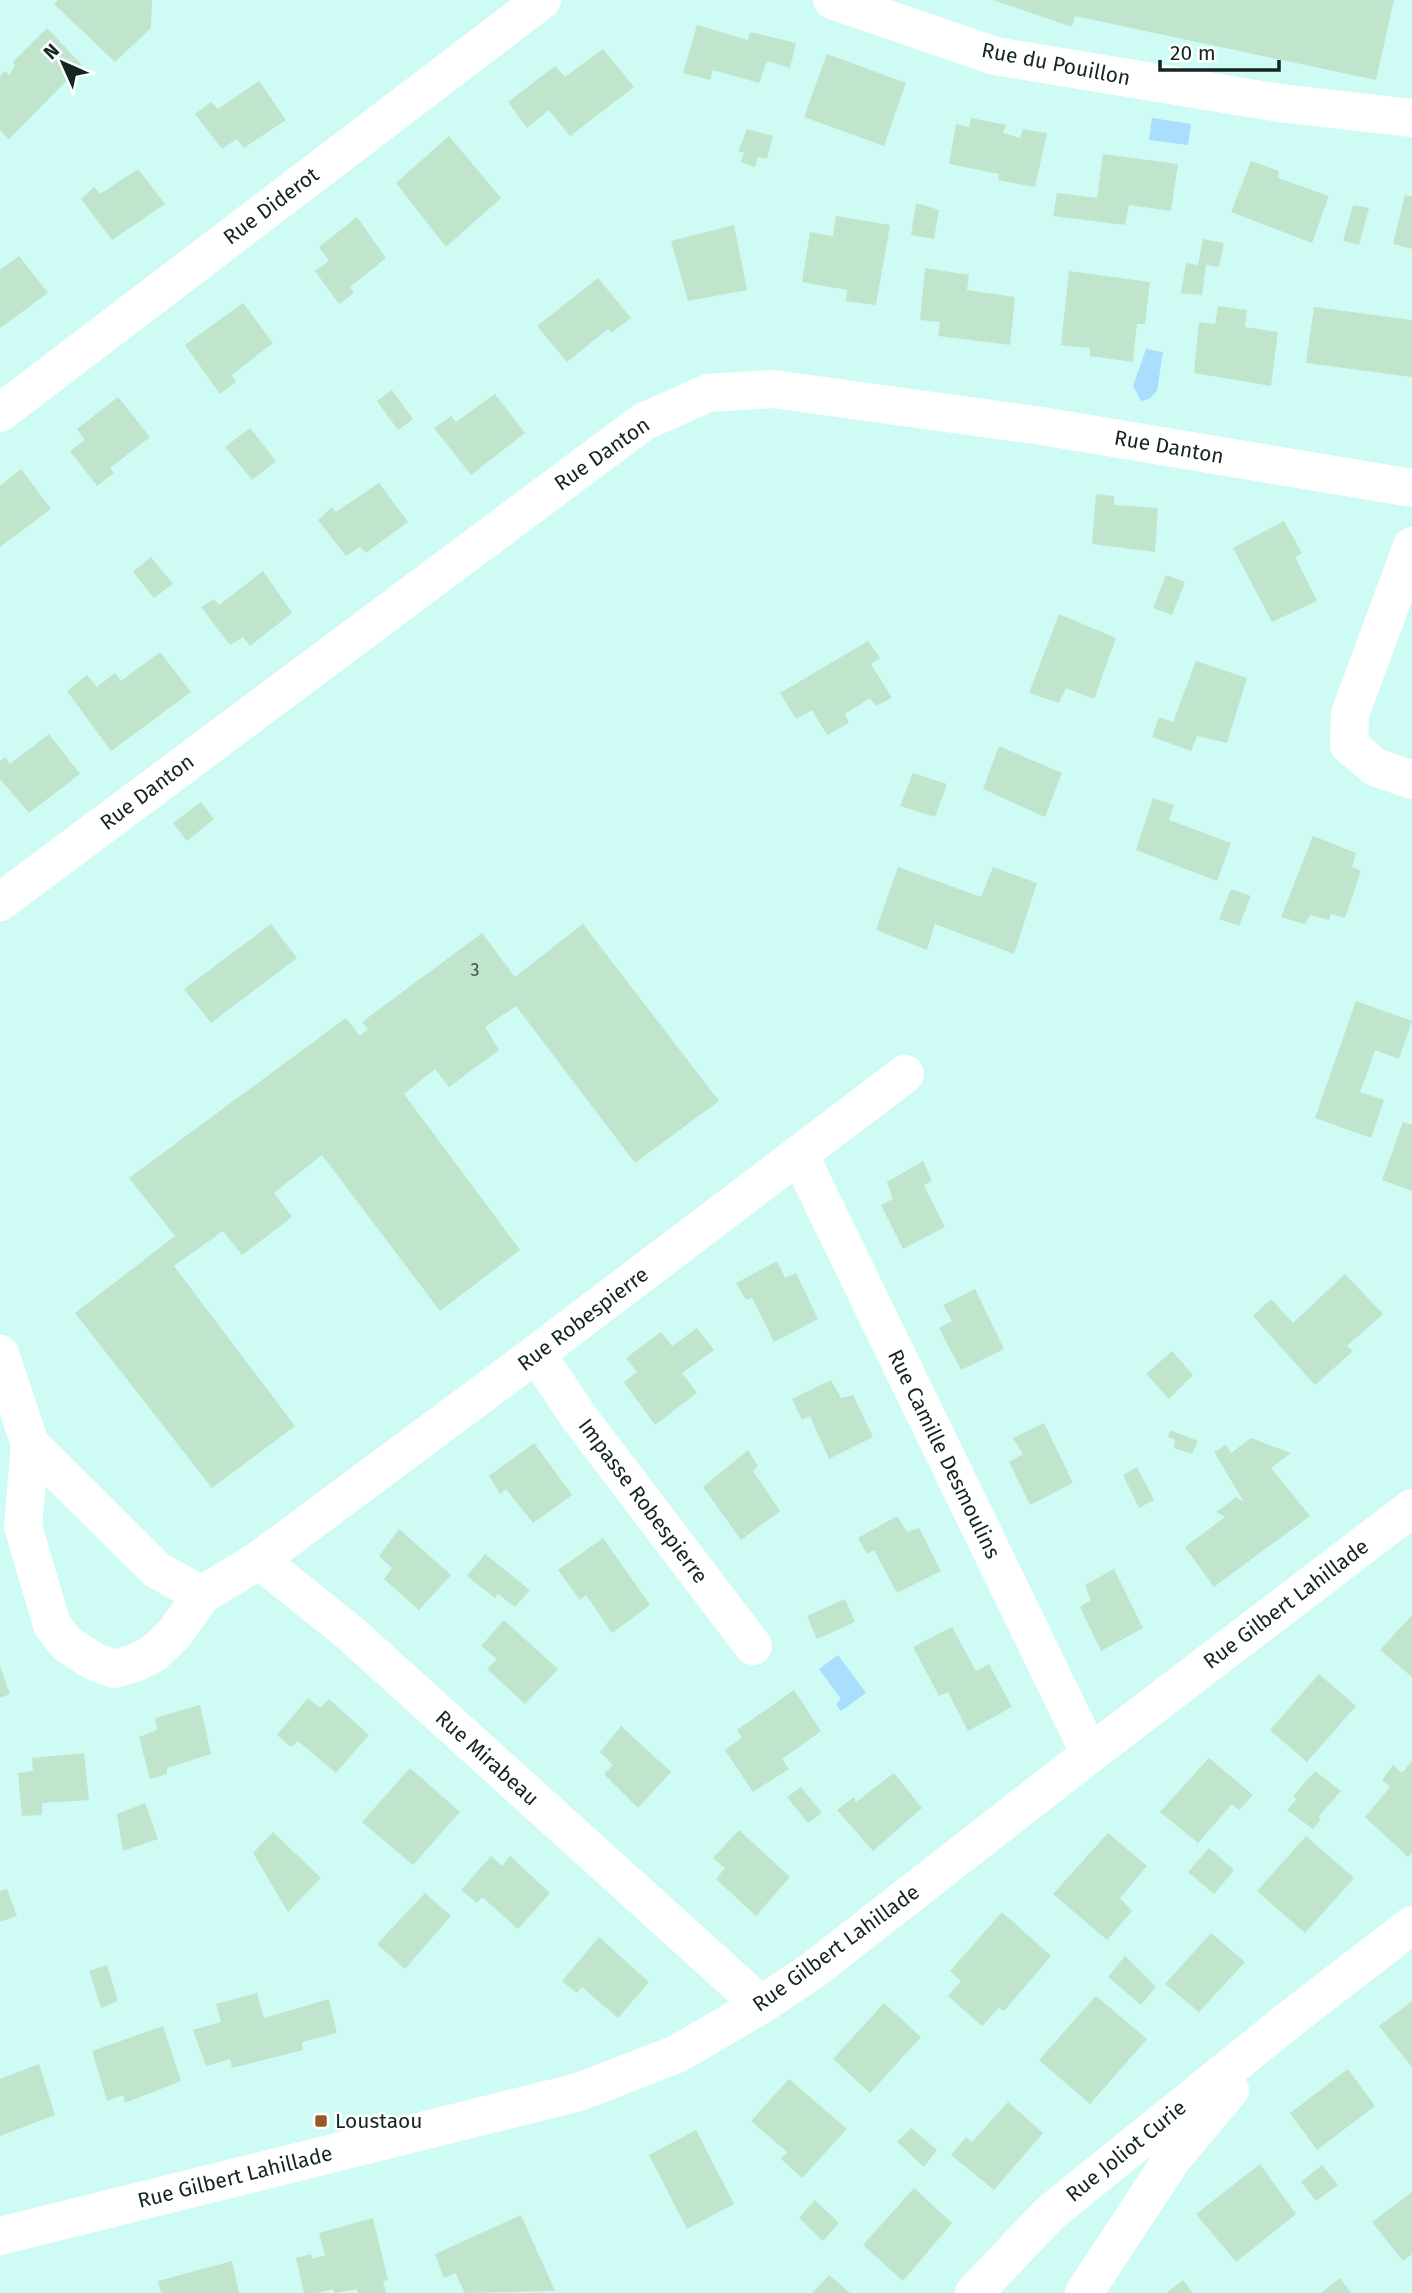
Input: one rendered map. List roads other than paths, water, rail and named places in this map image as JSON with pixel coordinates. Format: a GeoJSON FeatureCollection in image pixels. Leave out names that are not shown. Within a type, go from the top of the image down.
{"type":"FeatureCollection","features":[{"type":"Feature","properties":{"kind":"street","name":"Rue Diderot"},"geometry":{"type":"LineString","coordinates":[[0,412],[542,0]]}},
{"type":"Feature","properties":{"kind":"street","name":"Rue du Pouillon"},"geometry":{"type":"LineString","coordinates":[[832,0],[995,56],[1280,103],[1412,118]]}},
{"type":"Feature","properties":{"kind":"street","name":"Rue Danton"},"geometry":{"type":"LineString","coordinates":[[0,902],[643,422],[708,393],[773,389],[1042,426],[1412,488]]}},
{"type":"Feature","properties":{"kind":"street"},"geometry":{"type":"LineString","coordinates":[[1412,546],[1350,714],[1349,746],[1375,766],[1412,780]]}},
{"type":"Feature","properties":{"kind":"street","name":"Rue Robespierre"},"geometry":{"type":"LineString","coordinates":[[259,1560],[537,1354],[905,1074]]}},
{"type":"Feature","properties":{"kind":"street","name":"Rue Camille Desmoulins"},"geometry":{"type":"LineString","coordinates":[[799,1154],[1090,1754]]}},
{"type":"Feature","properties":{"kind":"street"},"geometry":{"type":"LineString","coordinates":[[0,1354],[30,1444],[23,1527],[52,1625],[67,1644],[93,1661],[114,1669],[135,1664],[153,1654],[175,1633],[202,1595],[259,1560]]}},
{"type":"Feature","properties":{"kind":"street","name":"Impasse Robespierre"},"geometry":{"type":"LineString","coordinates":[[537,1354],[578,1416],[753,1646]]}},
{"type":"Feature","properties":{"kind":"street"},"geometry":{"type":"LineString","coordinates":[[30,1444],[158,1570],[202,1595]]}},
{"type":"Feature","properties":{"kind":"street","name":"Rue Gilbert Lahillade"},"geometry":{"type":"LineString","coordinates":[[0,2236],[579,2092],[677,2054],[761,2005],[835,1953],[1412,1508]]}},
{"type":"Feature","properties":{"kind":"street","name":"Rue Mirabeau"},"geometry":{"type":"LineString","coordinates":[[259,1560],[350,1633],[761,2005]]}},
{"type":"Feature","properties":{"kind":"street","name":"Rue Joliot Curie"},"geometry":{"type":"LineString","coordinates":[[974,2293],[1050,2213],[1289,2020],[1412,1925]]}},
{"type":"Feature","properties":{"kind":"street","name":"Rue Joliot Curie"},"geometry":{"type":"LineString","coordinates":[[1084,2293],[1172,2159],[1289,2020]]}},
{"type":"Feature","properties":{"kind":"water"},"geometry":{"type":"Polygon","coordinates":[[[1152,118],[1191,124],[1188,145],[1149,140],[1152,118]]]}},
{"type":"Feature","properties":{"kind":"water"},"geometry":{"type":"Polygon","coordinates":[[[1146,349],[1163,352],[1157,391],[1149,399],[1141,401],[1133,386],[1146,349]]]}},
{"type":"Feature","properties":{"kind":"water"},"geometry":{"type":"Polygon","coordinates":[[[838,1655],[866,1693],[841,1711],[836,1704],[841,1699],[819,1669],[838,1655]]]}},
{"type":"Feature","properties":{"kind":"place","name":"Loustaou"},"geometry":{"type":"Point","coordinates":[321,2121]}}]}
